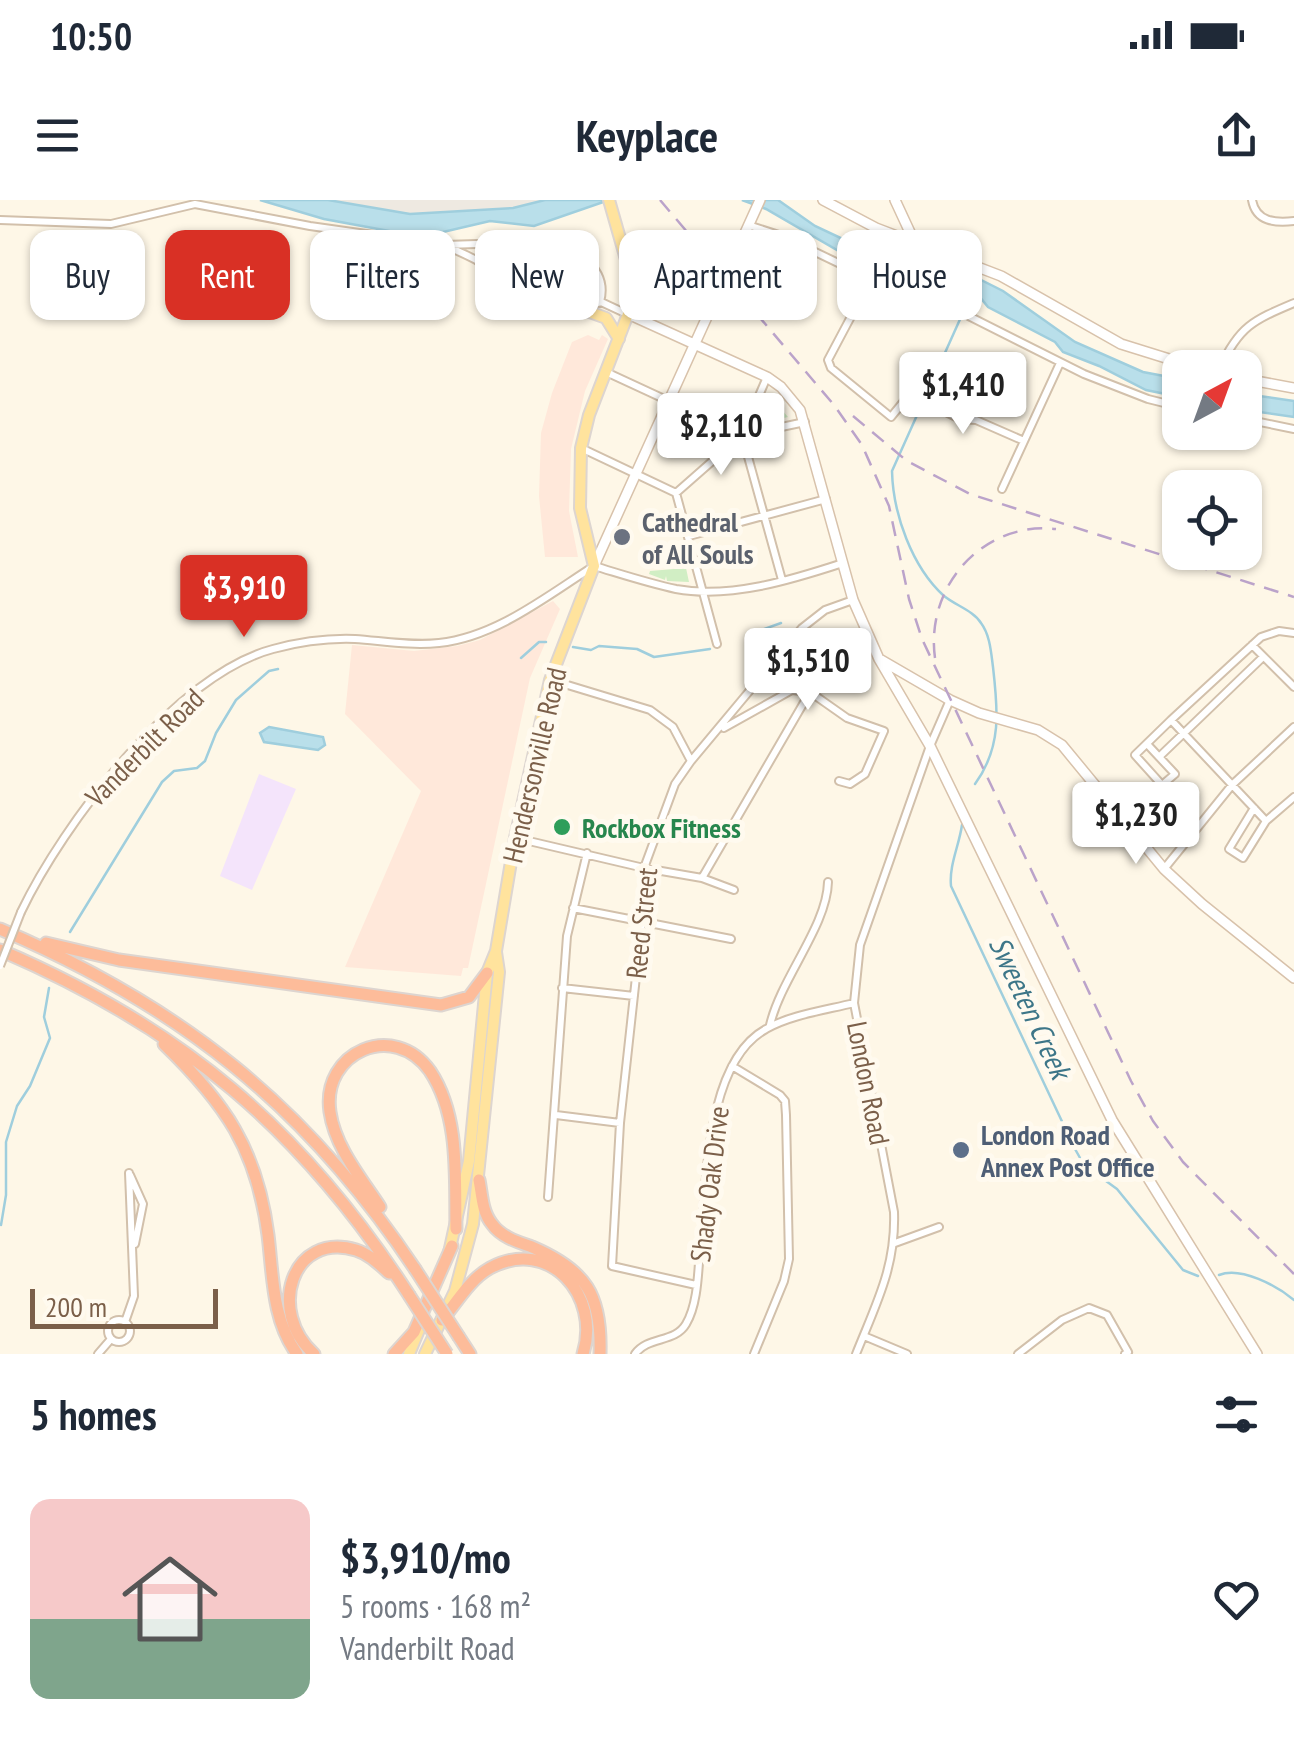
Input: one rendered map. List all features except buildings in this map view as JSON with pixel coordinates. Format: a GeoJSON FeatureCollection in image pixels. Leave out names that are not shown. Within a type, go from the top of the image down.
{"type":"FeatureCollection","features":[{"type":"Feature","properties":{"kind":"highway"},"geometry":{"type":"LineString","coordinates":[[0,930],[126,990],[238,1067],[312,1136],[356,1186],[470,1354]]}},
{"type":"Feature","properties":{"kind":"highway"},"geometry":{"type":"LineString","coordinates":[[16,936],[119,960],[441,1006],[469,997],[487,973]]}},
{"type":"Feature","properties":{"kind":"highway"},"geometry":{"type":"LineString","coordinates":[[0,950],[85,989],[144,1023],[206,1066],[280,1131],[346,1206],[447,1354]]}},
{"type":"Feature","properties":{"kind":"highway"},"geometry":{"type":"LineString","coordinates":[[144,1023],[206,1085],[233,1124],[247,1154],[262,1202],[280,1316],[297,1354]]}},
{"type":"Feature","properties":{"kind":"highway"},"geometry":{"type":"LineString","coordinates":[[397,1242],[340,1144],[329,1109],[328,1096],[338,1069],[353,1053],[374,1044],[389,1044],[412,1052],[437,1084],[454,1149],[456,1228]]}},
{"type":"Feature","properties":{"kind":"highway"},"geometry":{"type":"LineString","coordinates":[[480,1180],[485,1211],[496,1229],[565,1264],[591,1291],[600,1324],[600,1354]]}},
{"type":"Feature","properties":{"kind":"highway"},"geometry":{"type":"LineString","coordinates":[[394,1354],[414,1332],[452,1246]]}},
{"type":"Feature","properties":{"kind":"highway"},"geometry":{"type":"LineString","coordinates":[[314,1354],[294,1330],[287,1299],[294,1275],[310,1257],[330,1249],[355,1249],[377,1262],[406,1291]]}},
{"type":"Feature","properties":{"kind":"highway"},"geometry":{"type":"LineString","coordinates":[[442,1320],[470,1284],[492,1267],[518,1260],[542,1263],[565,1276],[582,1299],[589,1326],[583,1354]]}},
{"type":"Feature","properties":{"kind":"main road"},"geometry":{"type":"LineString","coordinates":[[609,200],[619,235]]}},
{"type":"Feature","properties":{"kind":"main road","name":"Hendersonville Road"},"geometry":{"type":"LineString","coordinates":[[409,1354],[456,1228],[473,1127],[487,973],[496,951],[515,838],[550,680],[594,566],[760,200]]}},
{"type":"Feature","properties":{"kind":"main road"},"geometry":{"type":"LineString","coordinates":[[823,200],[882,230]]}},
{"type":"Feature","properties":{"kind":"main road"},"geometry":{"type":"LineString","coordinates":[[895,200],[909,230]]}},
{"type":"Feature","properties":{"kind":"main road"},"geometry":{"type":"LineString","coordinates":[[982,268],[1120,344],[1162,357]]}},
{"type":"Feature","properties":{"kind":"main road"},"geometry":{"type":"LineString","coordinates":[[599,315],[606,318],[620,341]]}},
{"type":"Feature","properties":{"kind":"main road"},"geometry":{"type":"LineString","coordinates":[[594,566],[580,508],[582,448],[589,415],[626,320]]}},
{"type":"Feature","properties":{"kind":"main road"},"geometry":{"type":"LineString","coordinates":[[642,320],[767,377],[792,399],[805,422],[853,600],[880,659],[930,746],[1112,1120],[1257,1354]]}},
{"type":"Feature","properties":{"kind":"main road"},"geometry":{"type":"LineString","coordinates":[[1262,382],[1294,388]]}},
{"type":"Feature","properties":{"kind":"main road"},"geometry":{"type":"LineString","coordinates":[[880,659],[950,700],[993,718],[1038,730],[1072,754],[1164,869],[1294,978]]}},
{"type":"Feature","properties":{"kind":"main road","name":"Hendersonville Road"},"geometry":{"type":"LineString","coordinates":[[425,1354],[468,1248],[480,1180],[500,972],[496,951]]}},
{"type":"Feature","properties":{"kind":"street"},"geometry":{"type":"LineString","coordinates":[[1252,200],[1257,214],[1266,220],[1294,221]]}},
{"type":"Feature","properties":{"kind":"street"},"geometry":{"type":"LineString","coordinates":[[0,220],[111,224],[195,204],[339,230]]}},
{"type":"Feature","properties":{"kind":"street"},"geometry":{"type":"LineString","coordinates":[[748,225],[837,262]]}},
{"type":"Feature","properties":{"kind":"street"},"geometry":{"type":"LineString","coordinates":[[599,278],[604,290],[600,302],[619,310]]}},
{"type":"Feature","properties":{"kind":"street"},"geometry":{"type":"LineString","coordinates":[[1228,350],[1241,330],[1294,303]]}},
{"type":"Feature","properties":{"kind":"street"},"geometry":{"type":"LineString","coordinates":[[849,320],[828,360],[831,368],[891,417],[913,390],[960,419],[976,420],[1024,442]]}},
{"type":"Feature","properties":{"kind":"street"},"geometry":{"type":"LineString","coordinates":[[978,320],[1060,363],[1162,402]]}},
{"type":"Feature","properties":{"kind":"street"},"geometry":{"type":"LineString","coordinates":[[1002,488],[1060,363]]}},
{"type":"Feature","properties":{"kind":"street"},"geometry":{"type":"LineString","coordinates":[[606,372],[742,435],[805,422]]}},
{"type":"Feature","properties":{"kind":"street"},"geometry":{"type":"LineString","coordinates":[[676,494],[742,435],[767,377]]}},
{"type":"Feature","properties":{"kind":"street"},"geometry":{"type":"LineString","coordinates":[[1262,422],[1294,428]]}},
{"type":"Feature","properties":{"kind":"street"},"geometry":{"type":"LineString","coordinates":[[742,435],[782,580]]}},
{"type":"Feature","properties":{"kind":"street"},"geometry":{"type":"LineString","coordinates":[[582,448],[676,494],[717,644]]}},
{"type":"Feature","properties":{"kind":"street"},"geometry":{"type":"LineString","coordinates":[[689,536],[827,499]]}},
{"type":"Feature","properties":{"kind":"street"},"geometry":{"type":"LineString","coordinates":[[594,566],[680,590],[703,590],[749,588],[844,563]]}},
{"type":"Feature","properties":{"kind":"street","name":"Vanderbilt Road"},"geometry":{"type":"LineString","coordinates":[[0,966],[21,912],[61,840],[100,788],[211,679],[259,654],[306,643],[356,640],[431,644],[465,637],[536,604],[594,566]]}},
{"type":"Feature","properties":{"kind":"street","name":"Reed Street"},"geometry":{"type":"LineString","coordinates":[[696,1285],[612,1266],[620,1123],[642,922],[644,868],[676,784],[691,761],[802,628],[824,610],[853,600]]}},
{"type":"Feature","properties":{"kind":"street"},"geometry":{"type":"LineString","coordinates":[[1146,744],[1174,774],[1162,785],[1135,756],[1146,744],[1171,720],[1252,645],[1272,632],[1294,633]]}},
{"type":"Feature","properties":{"kind":"street"},"geometry":{"type":"LineString","coordinates":[[1252,645],[1294,687]]}},
{"type":"Feature","properties":{"kind":"street"},"geometry":{"type":"LineString","coordinates":[[1158,757],[1263,657]]}},
{"type":"Feature","properties":{"kind":"street"},"geometry":{"type":"LineString","coordinates":[[550,680],[650,710],[673,727],[691,761]]}},
{"type":"Feature","properties":{"kind":"street"},"geometry":{"type":"LineString","coordinates":[[719,731],[792,690],[810,692],[847,718],[884,731],[865,774],[850,784],[839,781]]}},
{"type":"Feature","properties":{"kind":"street"},"geometry":{"type":"LineString","coordinates":[[702,878],[810,692]]}},
{"type":"Feature","properties":{"kind":"street","name":"London Road"},"geometry":{"type":"LineString","coordinates":[[856,1354],[889,1274],[895,1243],[894,1212],[854,1003],[860,945],[950,700]]}},
{"type":"Feature","properties":{"kind":"street"},"geometry":{"type":"LineString","coordinates":[[1171,720],[1266,822]]}},
{"type":"Feature","properties":{"kind":"street"},"geometry":{"type":"LineString","coordinates":[[1164,869],[1232,785],[1294,727]]}},
{"type":"Feature","properties":{"kind":"street"},"geometry":{"type":"LineString","coordinates":[[1254,808],[1229,849],[1243,858],[1266,822],[1294,797]]}},
{"type":"Feature","properties":{"kind":"street"},"geometry":{"type":"LineString","coordinates":[[515,838],[702,878],[734,890]]}},
{"type":"Feature","properties":{"kind":"street"},"geometry":{"type":"LineString","coordinates":[[548,1197],[562,988],[573,908],[587,853]]}},
{"type":"Feature","properties":{"kind":"street"},"geometry":{"type":"LineString","coordinates":[[769,1026],[776,1002],[824,906],[828,882]]}},
{"type":"Feature","properties":{"kind":"street"},"geometry":{"type":"LineString","coordinates":[[573,908],[731,939]]}},
{"type":"Feature","properties":{"kind":"street"},"geometry":{"type":"LineString","coordinates":[[562,988],[634,996]]}},
{"type":"Feature","properties":{"kind":"street"},"geometry":{"type":"LineString","coordinates":[[769,1026],[854,1003]]}},
{"type":"Feature","properties":{"kind":"street","name":"Shady Oak Drive"},"geometry":{"type":"LineString","coordinates":[[635,1354],[646,1342],[682,1330],[687,1323],[696,1285],[717,1103],[732,1066],[747,1044],[769,1026]]}},
{"type":"Feature","properties":{"kind":"street"},"geometry":{"type":"LineString","coordinates":[[732,1066],[785,1101],[789,1259],[754,1354]]}},
{"type":"Feature","properties":{"kind":"street"},"geometry":{"type":"LineString","coordinates":[[556,1115],[620,1123]]}},
{"type":"Feature","properties":{"kind":"street"},"geometry":{"type":"LineString","coordinates":[[124,1322],[133,1305],[129,1173],[143,1204],[133,1250]]}},
{"type":"Feature","properties":{"kind":"street"},"geometry":{"type":"LineString","coordinates":[[895,1243],[938,1227]]}},
{"type":"Feature","properties":{"kind":"street"},"geometry":{"type":"LineString","coordinates":[[1018,1354],[1062,1320],[1089,1308],[1107,1315],[1128,1352],[1125,1354]]}},
{"type":"Feature","properties":{"kind":"street"},"geometry":{"type":"LineString","coordinates":[[117,1320],[124,1322],[129,1328],[128,1337],[120,1342],[111,1339],[110,1325],[117,1320]]}},
{"type":"Feature","properties":{"kind":"street"},"geometry":{"type":"LineString","coordinates":[[864,1336],[907,1354]]}},
{"type":"Feature","properties":{"kind":"street"},"geometry":{"type":"LineString","coordinates":[[98,1354],[111,1339]]}},
{"type":"Feature","properties":{"kind":"shaded area"},"geometry":{"type":"Polygon","coordinates":[[[328,200],[545,200],[513,208],[410,214],[328,200]]]}},
{"type":"Feature","properties":{"kind":"shaded area"},"geometry":{"type":"Polygon","coordinates":[[[588,335],[608,339],[585,391],[571,449],[569,511],[578,557],[545,557],[539,496],[541,433],[572,342],[588,335]]]}},
{"type":"Feature","properties":{"kind":"shaded area"},"geometry":{"type":"Polygon","coordinates":[[[553,601],[560,609],[530,678],[468,968],[463,968],[461,976],[345,967],[421,791],[345,714],[352,645],[414,651],[457,646],[480,640],[553,601]]]}},
{"type":"Feature","properties":{"kind":"shaded area"},"geometry":{"type":"Polygon","coordinates":[[[259,774],[296,789],[252,890],[220,876],[259,774]]]}},
{"type":"Feature","properties":{"kind":"green space"},"geometry":{"type":"Polygon","coordinates":[[[768,394],[788,417],[754,425],[768,394]]]}},
{"type":"Feature","properties":{"kind":"green space"},"geometry":{"type":"Polygon","coordinates":[[[686,568],[689,582],[667,581],[666,576],[665,580],[649,574],[650,571],[686,568]]]}},
{"type":"Feature","properties":{"kind":"water"},"geometry":{"type":"Polygon","coordinates":[[[260,200],[328,200],[410,214],[513,208],[545,200],[609,200],[534,226],[490,221],[452,230],[384,230],[324,219],[260,200]]]}},
{"type":"Feature","properties":{"kind":"water"},"geometry":{"type":"Polygon","coordinates":[[[742,200],[778,200],[837,236],[837,250],[817,238],[817,230],[802,230],[742,200]]]}},
{"type":"Feature","properties":{"kind":"water"},"geometry":{"type":"Polygon","coordinates":[[[982,280],[1075,342],[1143,372],[1162,376],[1162,393],[1146,390],[1063,352],[1055,342],[988,307],[982,300],[982,280]]]}},
{"type":"Feature","properties":{"kind":"water"},"geometry":{"type":"Polygon","coordinates":[[[1262,396],[1294,401],[1294,417],[1262,412],[1262,396]]]}},
{"type":"Feature","properties":{"kind":"water"},"geometry":{"type":"Polygon","coordinates":[[[269,727],[323,737],[325,745],[318,750],[264,742],[260,733],[269,727]]]}},
{"type":"Feature","properties":{"kind":"waterway","name":"Sweeten Creek"},"geometry":{"type":"LineString","coordinates":[[960,320],[892,471],[900,522],[914,555],[944,596],[978,619],[988,638],[996,728],[990,756],[975,784]]}},
{"type":"Feature","properties":{"kind":"waterway"},"geometry":{"type":"LineString","coordinates":[[750,634],[781,623]]}},
{"type":"Feature","properties":{"kind":"waterway"},"geometry":{"type":"LineString","coordinates":[[521,658],[539,642],[546,642]]}},
{"type":"Feature","properties":{"kind":"waterway"},"geometry":{"type":"LineString","coordinates":[[573,647],[637,649],[654,657],[710,649]]}},
{"type":"Feature","properties":{"kind":"waterway"},"geometry":{"type":"LineString","coordinates":[[70,932],[162,782],[174,771],[197,768],[205,761],[236,700],[269,671],[278,669]]}},
{"type":"Feature","properties":{"kind":"waterway","name":"Sweeten Creek"},"geometry":{"type":"LineString","coordinates":[[962,825],[951,886],[1075,1149],[1084,1165],[1117,1189],[1183,1270],[1198,1276]]}},
{"type":"Feature","properties":{"kind":"waterway"},"geometry":{"type":"LineString","coordinates":[[1,1225],[6,1195],[6,1142],[17,1106],[50,1038],[44,1017],[49,988]]}},
{"type":"Feature","properties":{"kind":"waterway","name":"Sweeten Creek"},"geometry":{"type":"LineString","coordinates":[[1219,1275],[1248,1275],[1294,1300]]}},
{"type":"Feature","properties":{"kind":"railway"},"geometry":{"type":"LineString","coordinates":[[660,200],[834,405],[862,445],[889,506],[922,639],[1131,1081],[1153,1121],[1183,1162],[1294,1274]]}},
{"type":"Feature","properties":{"kind":"railway"},"geometry":{"type":"LineString","coordinates":[[853,416],[907,461],[970,494],[1294,597]]}},
{"type":"Feature","properties":{"kind":"railway"},"geometry":{"type":"LineString","coordinates":[[935,658],[934,632],[939,607],[964,564],[1004,536],[1029,529],[1056,529]]}},
{"type":"Feature","properties":{"kind":"place","name":"Cathedral of All Souls"},"geometry":{"type":"Point","coordinates":[622,537]}},
{"type":"Feature","properties":{"kind":"place","name":"Rockbox Fitness"},"geometry":{"type":"Point","coordinates":[562,827]}},
{"type":"Feature","properties":{"kind":"place","name":"London Road Annex Post Office"},"geometry":{"type":"Point","coordinates":[961,1150]}}]}
